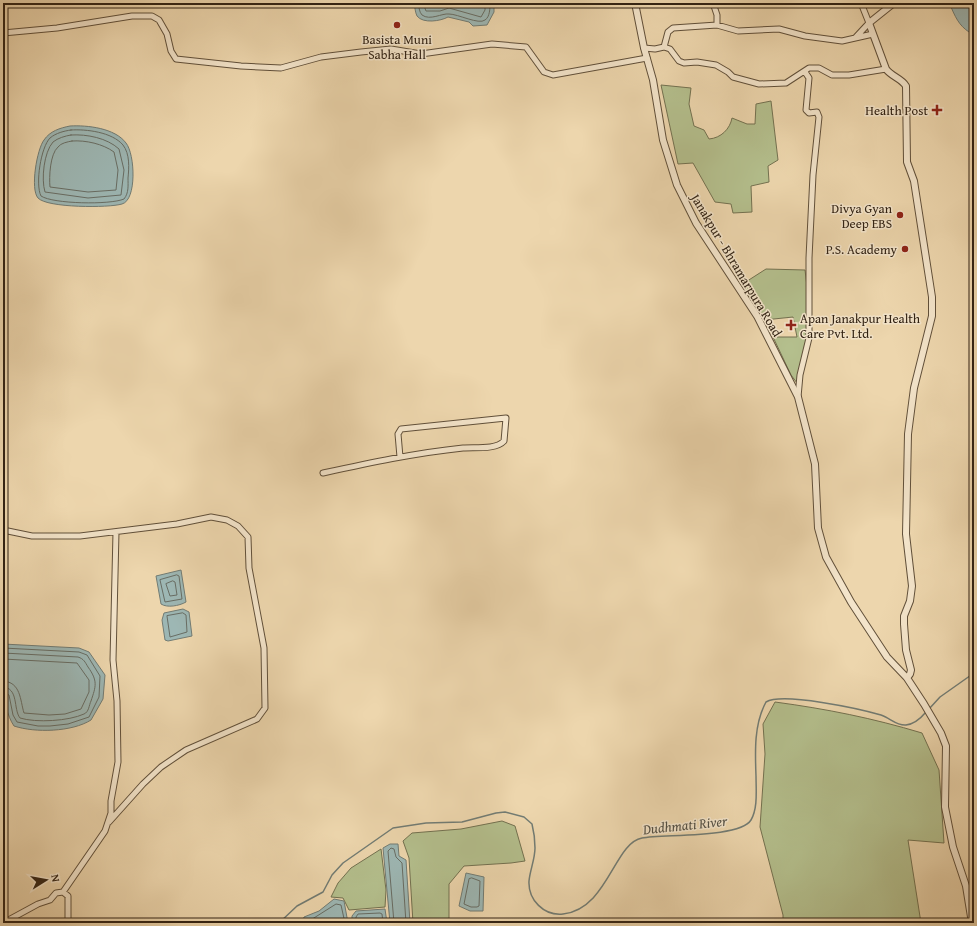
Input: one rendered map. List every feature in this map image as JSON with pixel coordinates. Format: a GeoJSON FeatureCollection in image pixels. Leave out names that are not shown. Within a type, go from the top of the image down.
{"type":"FeatureCollection","features":[{"type":"Feature","properties":{"kind":"street","name":"Janakpur - Bhramarpura Road"},"geometry":{"type":"LineString","coordinates":[[635,3],[644,48],[653,80],[663,140],[677,185],[696,223],[757,316],[798,397],[815,464],[818,528],[826,557],[851,602],[887,657],[907,678],[924,704],[946,746],[945,807],[953,847],[967,893],[972,923]]}},
{"type":"Feature","properties":{"kind":"street"},"geometry":{"type":"LineString","coordinates":[[713,3],[717,25]]}},
{"type":"Feature","properties":{"kind":"street"},"geometry":{"type":"LineString","coordinates":[[861,3],[886,69],[892,75],[902,80],[906,86],[907,162],[917,197],[932,297],[932,316],[914,388],[908,434],[906,534],[912,586],[910,601],[904,616],[904,635],[911,670],[907,678]]}},
{"type":"Feature","properties":{"kind":"street"},"geometry":{"type":"LineString","coordinates":[[856,37],[869,23],[893,3]]}},
{"type":"Feature","properties":{"kind":"street"},"geometry":{"type":"LineString","coordinates":[[3,33],[57,28],[147,16],[159,20],[167,34],[172,55],[176,58],[268,67],[287,67],[321,57],[361,52],[391,50],[421,54],[492,44],[524,45],[529,49],[544,72],[554,75],[647,58]]}},
{"type":"Feature","properties":{"kind":"street"},"geometry":{"type":"LineString","coordinates":[[664,46],[668,32],[672,28],[717,25],[730,30],[738,31],[768,28],[779,29],[812,37],[842,41],[873,34]]}},
{"type":"Feature","properties":{"kind":"street"},"geometry":{"type":"LineString","coordinates":[[644,48],[655,49],[664,46],[670,49],[679,61],[684,63],[697,62],[716,65],[728,72],[733,78],[747,82],[786,83],[809,68],[819,68],[832,75],[849,75],[886,69]]}},
{"type":"Feature","properties":{"kind":"street"},"geometry":{"type":"LineString","coordinates":[[798,397],[800,374],[809,338],[810,234],[813,175],[819,117],[817,112],[809,113],[806,110],[809,78],[805,72]]}},
{"type":"Feature","properties":{"kind":"street"},"geometry":{"type":"LineString","coordinates":[[323,473],[400,457],[500,444],[505,438],[506,418],[401,429],[398,434],[400,457]]}},
{"type":"Feature","properties":{"kind":"street"},"geometry":{"type":"LineString","coordinates":[[3,530],[32,536],[80,536],[177,524],[211,517],[227,520],[243,530],[248,537],[249,568],[264,648],[265,708],[257,719],[186,750],[161,767],[143,784],[109,822]]}},
{"type":"Feature","properties":{"kind":"street"},"geometry":{"type":"LineString","coordinates":[[63,892],[105,831],[109,822],[118,762],[117,701],[112,660],[116,532]]}},
{"type":"Feature","properties":{"kind":"street"},"geometry":{"type":"LineString","coordinates":[[3,844],[3,850]]}},
{"type":"Feature","properties":{"kind":"street"},"geometry":{"type":"LineString","coordinates":[[3,923],[38,904],[50,900],[56,893],[63,892],[68,896],[68,923]]}},
{"type":"Feature","properties":{"kind":"green space"},"geometry":{"type":"Polygon","coordinates":[[[661,85],[691,88],[689,104],[694,126],[704,130],[709,139],[721,135],[729,126],[732,118],[747,124],[755,124],[756,104],[771,101],[778,160],[768,166],[769,182],[751,186],[752,212],[733,213],[731,204],[715,202],[693,163],[678,164],[661,85]]]}},
{"type":"Feature","properties":{"kind":"green space"},"geometry":{"type":"Polygon","coordinates":[[[766,269],[805,270],[808,295],[807,336],[797,383],[791,375],[773,337],[797,337],[793,317],[764,320],[741,285],[766,269]]]}},
{"type":"Feature","properties":{"kind":"green space"},"geometry":{"type":"Polygon","coordinates":[[[775,702],[849,714],[922,733],[939,770],[944,843],[908,840],[921,923],[783,923],[783,915],[760,827],[765,754],[763,724],[775,702]]]}},
{"type":"Feature","properties":{"kind":"green space"},"geometry":{"type":"Polygon","coordinates":[[[502,821],[515,826],[525,861],[464,866],[449,884],[449,923],[413,923],[409,858],[403,841],[412,833],[461,829],[502,821]]]}},
{"type":"Feature","properties":{"kind":"green space"},"geometry":{"type":"Polygon","coordinates":[[[381,849],[386,890],[385,907],[349,910],[343,898],[331,897],[338,883],[351,868],[381,849]]]}},
{"type":"Feature","properties":{"kind":"water"},"geometry":{"type":"Polygon","coordinates":[[[414,3],[494,3],[494,12],[487,25],[473,26],[469,22],[448,17],[437,21],[428,21],[420,19],[417,16],[414,3]]]}},
{"type":"Feature","properties":{"kind":"water"},"geometry":{"type":"Polygon","coordinates":[[[953,3],[974,3],[974,35],[966,30],[957,20],[951,7],[953,3]]]}},
{"type":"Feature","properties":{"kind":"water"},"geometry":{"type":"Polygon","coordinates":[[[70,126],[100,128],[115,134],[126,143],[133,166],[132,186],[127,201],[122,204],[115,205],[78,206],[53,204],[38,198],[35,186],[35,169],[41,145],[46,137],[52,132],[70,126]]]}},
{"type":"Feature","properties":{"kind":"water"},"geometry":{"type":"Polygon","coordinates":[[[181,570],[186,602],[173,606],[161,604],[156,576],[181,570]]]}},
{"type":"Feature","properties":{"kind":"water"},"geometry":{"type":"Polygon","coordinates":[[[183,609],[189,612],[192,636],[168,641],[165,640],[162,620],[164,613],[183,609]]]}},
{"type":"Feature","properties":{"kind":"water"},"geometry":{"type":"Polygon","coordinates":[[[3,644],[79,648],[89,652],[105,675],[103,699],[91,720],[74,727],[53,730],[32,730],[14,726],[6,708],[4,697],[3,644]]]}},
{"type":"Feature","properties":{"kind":"water"},"geometry":{"type":"Polygon","coordinates":[[[390,844],[398,844],[399,856],[406,860],[410,923],[390,923],[383,848],[390,844]]]}},
{"type":"Feature","properties":{"kind":"water"},"geometry":{"type":"Polygon","coordinates":[[[466,873],[484,877],[483,911],[470,911],[459,906],[466,873]]]}},
{"type":"Feature","properties":{"kind":"water"},"geometry":{"type":"Polygon","coordinates":[[[334,899],[344,901],[348,923],[302,923],[304,917],[319,911],[334,899]]]}},
{"type":"Feature","properties":{"kind":"water"},"geometry":{"type":"Polygon","coordinates":[[[385,909],[387,923],[352,923],[352,916],[356,911],[385,909]]]}},
{"type":"Feature","properties":{"kind":"waterway","name":"Dudhmati River"},"geometry":{"type":"LineString","coordinates":[[929,709],[940,697],[974,673]]}},
{"type":"Feature","properties":{"kind":"waterway","name":"Dudhmati River"},"geometry":{"type":"LineString","coordinates":[[279,923],[297,906],[323,892],[332,875],[343,863],[393,828],[426,823],[462,822],[505,812],[524,817],[532,824],[535,839],[535,852],[529,888],[534,900],[544,909],[556,914],[563,914],[578,910],[590,901],[600,889],[624,851],[632,842],[642,838],[717,833],[744,826],[751,820],[755,810],[756,799],[757,728],[766,702],[775,699],[822,702],[881,715],[903,725],[915,722],[926,712]]}},
{"type":"Feature","properties":{"kind":"place","name":"Basista Muni Sabha Hall"},"geometry":{"type":"Point","coordinates":[397,25]}},
{"type":"Feature","properties":{"kind":"place","name":"Health Post"},"geometry":{"type":"Point","coordinates":[937,110]}},
{"type":"Feature","properties":{"kind":"place","name":"Divya Gyan Deep EBS"},"geometry":{"type":"Point","coordinates":[900,215]}},
{"type":"Feature","properties":{"kind":"place","name":"P.S. Academy"},"geometry":{"type":"Point","coordinates":[905,249]}},
{"type":"Feature","properties":{"kind":"place","name":"Apan Janakpur Health Care Pvt. Ltd."},"geometry":{"type":"Point","coordinates":[791,325]}}]}
